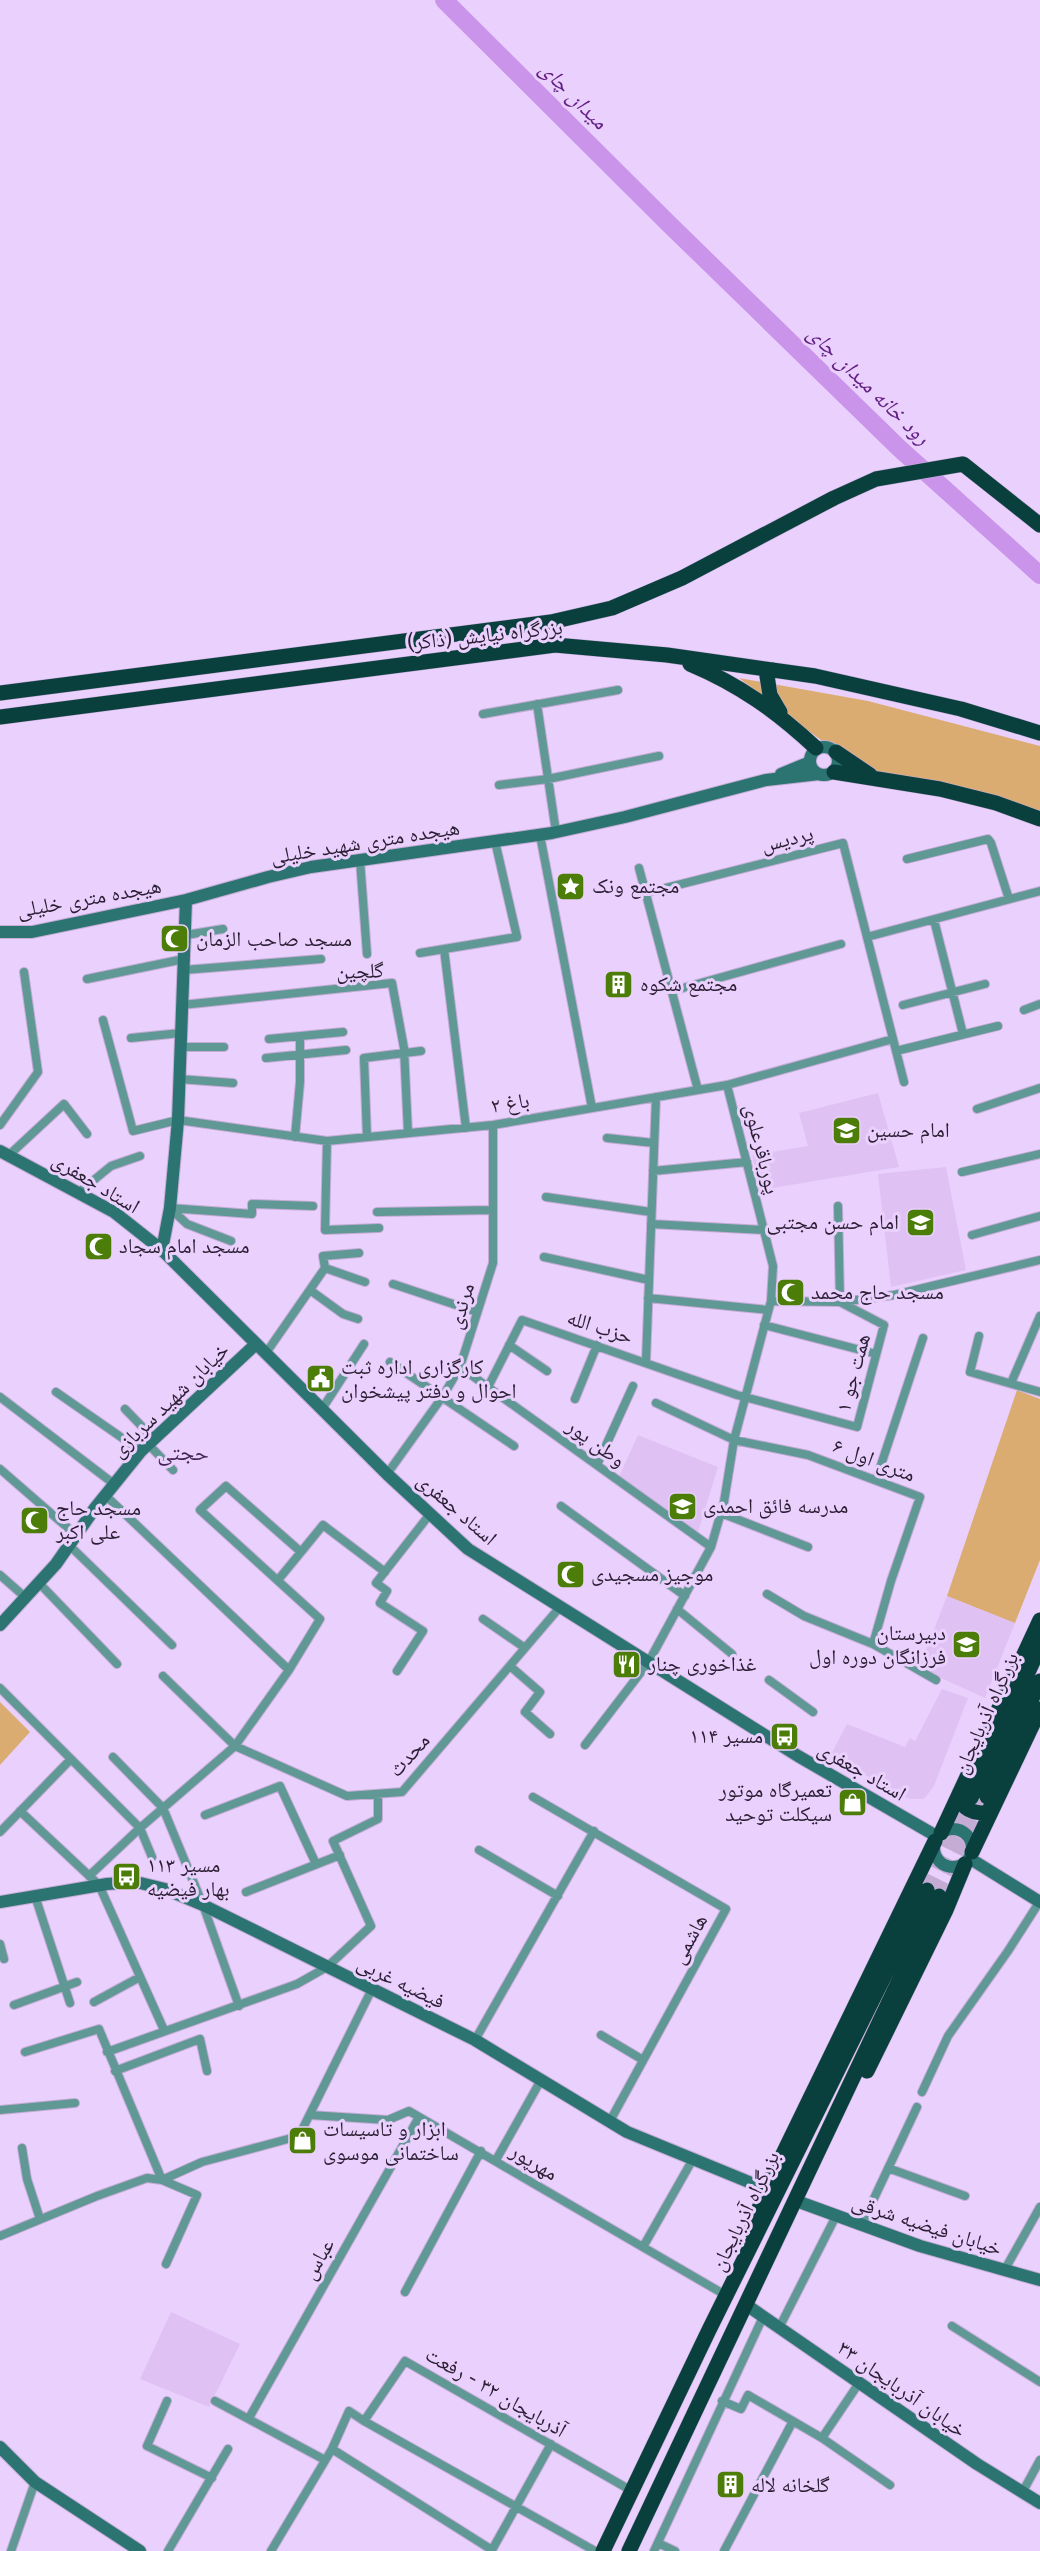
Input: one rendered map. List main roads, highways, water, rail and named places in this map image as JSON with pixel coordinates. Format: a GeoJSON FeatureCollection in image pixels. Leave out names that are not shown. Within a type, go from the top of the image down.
{"type":"FeatureCollection","features":[{"type":"Feature","properties":{"kind":"highway","name":"بزرگراه نیایش (ذاکر)"},"geometry":{"type":"LineString","coordinates":[[0,693],[551,622],[612,608],[682,578],[834,498],[876,479],[963,464],[1040,525]]}},
{"type":"Feature","properties":{"kind":"highway","name":"بزرگراه نیایش (ذاکر)"},"geometry":{"type":"LineString","coordinates":[[0,717],[555,645],[667,655],[814,676],[961,709],[1040,733]]}},
{"type":"Feature","properties":{"kind":"highway"},"geometry":{"type":"LineString","coordinates":[[667,655],[720,676],[748,692],[784,719]]}},
{"type":"Feature","properties":{"kind":"highway"},"geometry":{"type":"LineString","coordinates":[[773,670],[767,676],[770,695],[784,719],[813,755]]}},
{"type":"Feature","properties":{"kind":"highway"},"geometry":{"type":"LineString","coordinates":[[836,752],[875,779]]}},
{"type":"Feature","properties":{"kind":"highway"},"geometry":{"type":"LineString","coordinates":[[826,773],[940,789],[996,803],[1040,819]]}},
{"type":"Feature","properties":{"kind":"highway"},"geometry":{"type":"LineString","coordinates":[[757,2277],[791,2225],[802,2203],[937,1899],[969,1858],[978,1799],[1040,1620]]}},
{"type":"Feature","properties":{"kind":"highway","name":"بزرگراه آذربایجان"},"geometry":{"type":"LineString","coordinates":[[978,1799],[1040,1646]]}},
{"type":"Feature","properties":{"kind":"highway","name":"بزرگراه آذربایجان"},"geometry":{"type":"LineString","coordinates":[[978,1799],[1040,1681]]}},
{"type":"Feature","properties":{"kind":"highway"},"geometry":{"type":"LineString","coordinates":[[740,2269],[756,2211],[766,2189],[938,1837],[978,1799],[1040,1709]]}},
{"type":"Feature","properties":{"kind":"highway"},"geometry":{"type":"LineString","coordinates":[[910,1892],[921,1886],[931,1886],[940,1891],[945,1900],[937,1899]]}},
{"type":"Feature","properties":{"kind":"highway","name":"بزرگراه آذربایجان"},"geometry":{"type":"LineString","coordinates":[[603,2551],[740,2269],[937,1899]]}},
{"type":"Feature","properties":{"kind":"highway","name":"بزرگراه آذربایجان"},"geometry":{"type":"LineString","coordinates":[[629,2551],[937,1899]]}},
{"type":"Feature","properties":{"kind":"main road"},"geometry":{"type":"LineString","coordinates":[[823,746],[831,747],[836,752],[839,763],[826,773],[814,771],[813,755],[823,746]]}},
{"type":"Feature","properties":{"kind":"main road","name":"هیجده متری شهید خلیلی"},"geometry":{"type":"LineString","coordinates":[[766,780],[813,755]]}},
{"type":"Feature","properties":{"kind":"main road","name":"هیجده متری شهید خلیلی"},"geometry":{"type":"LineString","coordinates":[[186,900],[268,877],[360,860],[540,835],[625,817],[766,780],[826,773]]}},
{"type":"Feature","properties":{"kind":"main road"},"geometry":{"type":"LineString","coordinates":[[162,1250],[170,1208],[178,1120],[186,900]]}},
{"type":"Feature","properties":{"kind":"main road","name":"هیجده متری خلیلی"},"geometry":{"type":"LineString","coordinates":[[0,932],[32,932],[186,900]]}},
{"type":"Feature","properties":{"kind":"main road","name":"استاد جعفری"},"geometry":{"type":"LineString","coordinates":[[4,1154],[114,1212],[162,1250],[387,1474],[468,1549],[828,1774],[938,1837]]}},
{"type":"Feature","properties":{"kind":"main road","name":"خیابان شهید سربازی"},"geometry":{"type":"LineString","coordinates":[[0,1625],[39,1583],[105,1495],[148,1445],[256,1344]]}},
{"type":"Feature","properties":{"kind":"main road"},"geometry":{"type":"LineString","coordinates":[[952,1829],[963,1832],[970,1841],[969,1858],[948,1867],[941,1863],[934,1849],[938,1837],[952,1829]]}},
{"type":"Feature","properties":{"kind":"main road"},"geometry":{"type":"LineString","coordinates":[[969,1858],[1040,1901]]}},
{"type":"Feature","properties":{"kind":"main road","name":"فیضیه غربی"},"geometry":{"type":"LineString","coordinates":[[0,1902],[99,1885],[136,1882],[165,1889],[203,1905],[475,2040],[627,2132],[766,2189]]}},
{"type":"Feature","properties":{"kind":"main road","name":"خیابان فیضیه شرقی"},"geometry":{"type":"LineString","coordinates":[[802,2203],[861,2226],[1040,2280]]}},
{"type":"Feature","properties":{"kind":"main road","name":"خیابان آذربایجان ۳۳"},"geometry":{"type":"LineString","coordinates":[[745,2304],[976,2464],[1040,2503]]}},
{"type":"Feature","properties":{"kind":"main road"},"geometry":{"type":"LineString","coordinates":[[0,2447],[35,2482],[140,2551]]}},
{"type":"Feature","properties":{"kind":"waterway","name":"رود خانه میدان چای"},"geometry":{"type":"LineString","coordinates":[[444,0],[899,448],[1040,575]]}},
{"type":"Feature","properties":{"kind":"tunnel"},"geometry":{"type":"LineString","coordinates":[[927,1890],[971,1798]]}},
{"type":"Feature","properties":{"kind":"tunnel"},"geometry":{"type":"LineString","coordinates":[[939,1896],[984,1802]]}},
{"type":"Feature","properties":{"kind":"place","name":"مجتمع ونک"},"geometry":{"type":"Point","coordinates":[571,886]}},
{"type":"Feature","properties":{"kind":"place","name":"مسجد صاحب الزمان"},"geometry":{"type":"Point","coordinates":[175,939]}},
{"type":"Feature","properties":{"kind":"place","name":"مجتمع شکوه"},"geometry":{"type":"Point","coordinates":[619,984]}},
{"type":"Feature","properties":{"kind":"place","name":"امام حسین"},"geometry":{"type":"Point","coordinates":[846,1130]}},
{"type":"Feature","properties":{"kind":"place","name":"امام حسن مجتبی"},"geometry":{"type":"Point","coordinates":[920,1222]}},
{"type":"Feature","properties":{"kind":"place","name":"مسجد امام سجاد"},"geometry":{"type":"Point","coordinates":[98,1246]}},
{"type":"Feature","properties":{"kind":"place","name":"مسجد حاج محمد"},"geometry":{"type":"Point","coordinates":[790,1292]}},
{"type":"Feature","properties":{"kind":"place","name":"کارگزاری اداره ثبت احوال و دفتر پیشخوان"},"geometry":{"type":"Point","coordinates":[320,1379]}},
{"type":"Feature","properties":{"kind":"place","name":"مدرسه فائق احمدی"},"geometry":{"type":"Point","coordinates":[682,1506]}},
{"type":"Feature","properties":{"kind":"place","name":"مسجد حاج علی اکبر"},"geometry":{"type":"Point","coordinates":[35,1520]}},
{"type":"Feature","properties":{"kind":"place","name":"موجیز مسجیدی"},"geometry":{"type":"Point","coordinates":[570,1574]}},
{"type":"Feature","properties":{"kind":"place","name":"دبیرستان فرزانگان دوره اول"},"geometry":{"type":"Point","coordinates":[967,1645]}},
{"type":"Feature","properties":{"kind":"place","name":"غذاخوری چنار"},"geometry":{"type":"Point","coordinates":[627,1664]}},
{"type":"Feature","properties":{"kind":"place","name":"مسیر ۱۱۴"},"geometry":{"type":"Point","coordinates":[784,1736]}},
{"type":"Feature","properties":{"kind":"place","name":"تعمیرگاه موتور سیکلت توحید"},"geometry":{"type":"Point","coordinates":[853,1802]}},
{"type":"Feature","properties":{"kind":"place","name":"مسیر ۱۱۳ بهار فیضیه"},"geometry":{"type":"Point","coordinates":[126,1877]}},
{"type":"Feature","properties":{"kind":"place","name":"ابزار و تاسیسات ساختمانی موسوی"},"geometry":{"type":"Point","coordinates":[302,2141]}},
{"type":"Feature","properties":{"kind":"place","name":"گلخانه لاله"},"geometry":{"type":"Point","coordinates":[730,2485]}},
{"type":"Feature","properties":{"kind":"district","name":"حجتی"},"geometry":{"type":"Point","coordinates":[183,1452]}},
{"type":"Feature","properties":{"kind":"water label","name":"میدان چای"},"geometry":{"type":"Point","coordinates":[574,95]}}]}
